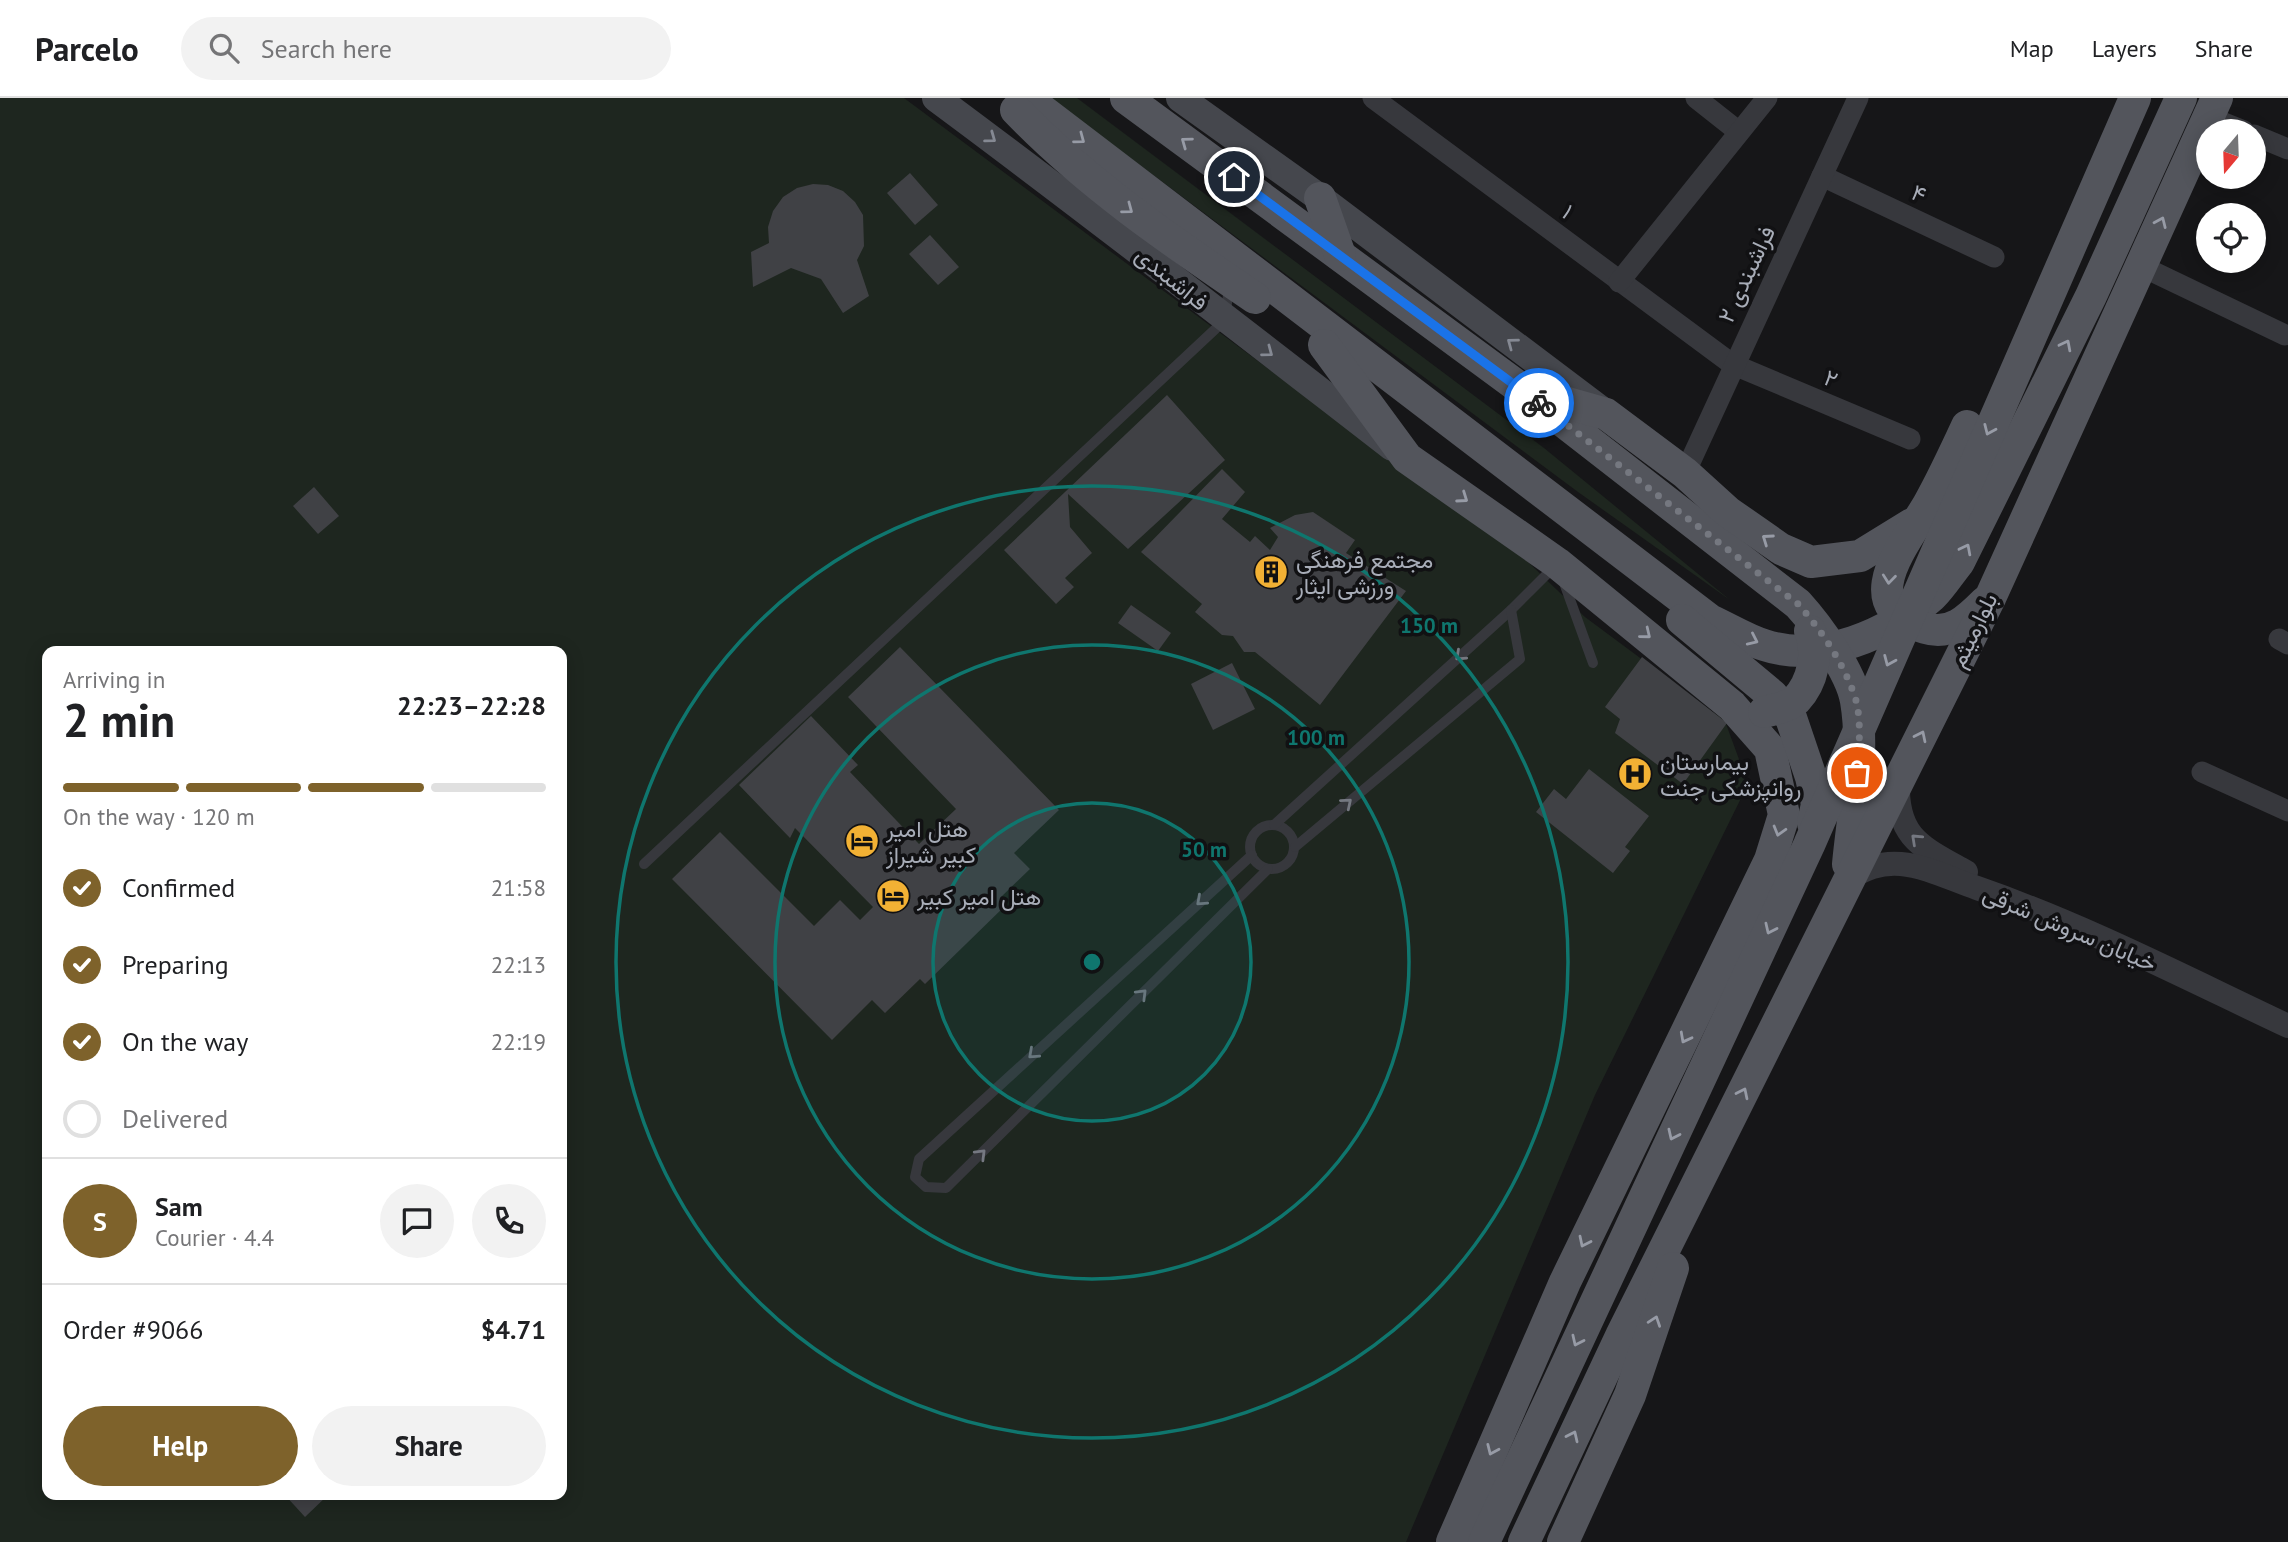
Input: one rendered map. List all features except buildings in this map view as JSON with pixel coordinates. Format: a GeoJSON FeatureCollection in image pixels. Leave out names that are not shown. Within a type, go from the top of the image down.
{"type":"FeatureCollection","features":[{"type":"Feature","properties":{"kind":"main road","name":"فراشبندی"},"geometry":{"type":"LineString","coordinates":[[936,98],[1094,215],[1225,320],[1407,458]]}},
{"type":"Feature","properties":{"kind":"main road"},"geometry":{"type":"LineString","coordinates":[[1005,98],[1045,141],[1129,209],[1324,345],[1697,631],[1772,695],[1791,718],[1811,776],[1817,804],[1809,845]]}},
{"type":"Feature","properties":{"kind":"main road"},"geometry":{"type":"LineString","coordinates":[[1026,98],[1710,620],[1765,645],[1800,650],[1822,650],[1878,631],[1933,595],[1959,562],[2091,296],[2181,98]]}},
{"type":"Feature","properties":{"kind":"main road"},"geometry":{"type":"LineString","coordinates":[[1126,98],[1524,391],[1798,604],[1822,632],[1856,699],[1859,747],[1846,880]]}},
{"type":"Feature","properties":{"kind":"main road"},"geometry":{"type":"LineString","coordinates":[[1180,98],[1320,198],[1685,473],[1727,512],[1781,549],[1811,562],[1860,556],[1919,520]]}},
{"type":"Feature","properties":{"kind":"main road"},"geometry":{"type":"LineString","coordinates":[[1991,596],[1966,621],[1942,631],[1909,622],[1894,609],[1887,594],[1887,574],[1943,478],[2068,206],[2128,98]]}},
{"type":"Feature","properties":{"kind":"main road"},"geometry":{"type":"LineString","coordinates":[[1484,1542],[1809,845],[2134,98]]}},
{"type":"Feature","properties":{"kind":"main road","name":"بلوارمیثم"},"geometry":{"type":"LineString","coordinates":[[1714,1155],[1846,880],[1991,596],[2213,107]]}},
{"type":"Feature","properties":{"kind":"main road"},"geometry":{"type":"LineString","coordinates":[[1320,198],[1340,255]]}},
{"type":"Feature","properties":{"kind":"main road"},"geometry":{"type":"LineString","coordinates":[[1324,345],[1407,458],[1557,563],[1732,706],[1770,749],[1784,815],[1770,860],[1565,1282],[1452,1542]]}},
{"type":"Feature","properties":{"kind":"main road"},"geometry":{"type":"LineString","coordinates":[[1524,391],[1606,414]]}},
{"type":"Feature","properties":{"kind":"main road"},"geometry":{"type":"LineString","coordinates":[[1732,706],[1766,712],[1795,702],[1811,675],[1816,645],[1798,604]]}},
{"type":"Feature","properties":{"kind":"main road"},"geometry":{"type":"LineString","coordinates":[[1524,1542],[1620,1336],[1714,1155]]}},
{"type":"Feature","properties":{"kind":"main road"},"geometry":{"type":"LineString","coordinates":[[1563,1542],[1630,1395],[1714,1155]]}},
{"type":"Feature","properties":{"kind":"street","name":"۱"},"geometry":{"type":"LineString","coordinates":[[1373,98],[1732,365]]}},
{"type":"Feature","properties":{"kind":"street"},"geometry":{"type":"LineString","coordinates":[[1696,98],[1740,132]]}},
{"type":"Feature","properties":{"kind":"street"},"geometry":{"type":"LineString","coordinates":[[1619,282],[1766,98]]}},
{"type":"Feature","properties":{"kind":"street","name":"۲ فراشبندی"},"geometry":{"type":"LineString","coordinates":[[1685,473],[1732,365],[1858,98]]}},
{"type":"Feature","properties":{"kind":"street"},"geometry":{"type":"LineString","coordinates":[[2213,107],[2228,119]]}},
{"type":"Feature","properties":{"kind":"street"},"geometry":{"type":"LineString","coordinates":[[2266,140],[2288,149]]}},
{"type":"Feature","properties":{"kind":"street","name":"۴"},"geometry":{"type":"LineString","coordinates":[[1822,176],[1994,257]]}},
{"type":"Feature","properties":{"kind":"street"},"geometry":{"type":"LineString","coordinates":[[2141,266],[2285,335]]}},
{"type":"Feature","properties":{"kind":"street","name":"۲"},"geometry":{"type":"LineString","coordinates":[[1732,365],[1910,439]]}},
{"type":"Feature","properties":{"kind":"street"},"geometry":{"type":"LineString","coordinates":[[2202,772],[2288,811]]}},
{"type":"Feature","properties":{"kind":"street"},"geometry":{"type":"LineString","coordinates":[[1898,782],[1898,804],[1902,823],[1913,839],[2015,901]]}},
{"type":"Feature","properties":{"kind":"street","name":"خیابان سروش شرقی"},"geometry":{"type":"LineString","coordinates":[[1846,880],[1879,864],[1903,864],[2015,901],[2288,1026]]}},
{"type":"Feature","properties":{"kind":"lane"},"geometry":{"type":"LineString","coordinates":[[644,864],[1225,320],[1230,281]]}},
{"type":"Feature","properties":{"kind":"lane"},"geometry":{"type":"LineString","coordinates":[[1273,825],[1511,611],[1557,563],[1593,663]]}},
{"type":"Feature","properties":{"kind":"lane"},"geometry":{"type":"LineString","coordinates":[[1252,855],[919,1158],[915,1177],[926,1188],[946,1188],[1268,869],[1285,866],[1295,847],[1520,659],[1511,611]]}},
{"type":"Feature","properties":{"kind":"lane"},"geometry":{"type":"LineString","coordinates":[[1268,869],[1258,864],[1252,855],[1252,837],[1266,824],[1290,833],[1295,847]]}},
{"type":"Feature","properties":{"kind":"shaded area"},"geometry":{"type":"Polygon","coordinates":[[[0,98],[904,98],[1527,561],[1585,617],[1725,721],[1748,784],[1595,1095],[1406,1542],[0,1542],[0,98]]]}},
{"type":"Feature","properties":{"kind":"shaded area"},"geometry":{"type":"Polygon","coordinates":[[[1050,98],[1077,98],[1544,448],[1730,600],[1578,492],[1050,98]]]}},
{"type":"Feature","properties":{"kind":"way so far"},"geometry":{"type":"LineString","coordinates":[[1539,403],[1798,604],[1822,632],[1856,699],[1859,747],[1857,773]]}},
{"type":"Feature","properties":{"kind":"place","name":"مجتمع فرهنگی ورزشی ایثار"},"geometry":{"type":"Point","coordinates":[1271,572]}},
{"type":"Feature","properties":{"kind":"place","name":"بیمارستان روانپزشکی جنت"},"geometry":{"type":"Point","coordinates":[1635,774]}},
{"type":"Feature","properties":{"kind":"place","name":"هتل امیر کبیر شیراز"},"geometry":{"type":"Point","coordinates":[862,841]}},
{"type":"Feature","properties":{"kind":"place","name":"هتل امیر کبیر"},"geometry":{"type":"Point","coordinates":[893,896]}},
{"type":"Feature","properties":{"kind":"route"},"geometry":{"type":"LineString","coordinates":[[1234,177],[1539,403]]}}]}
